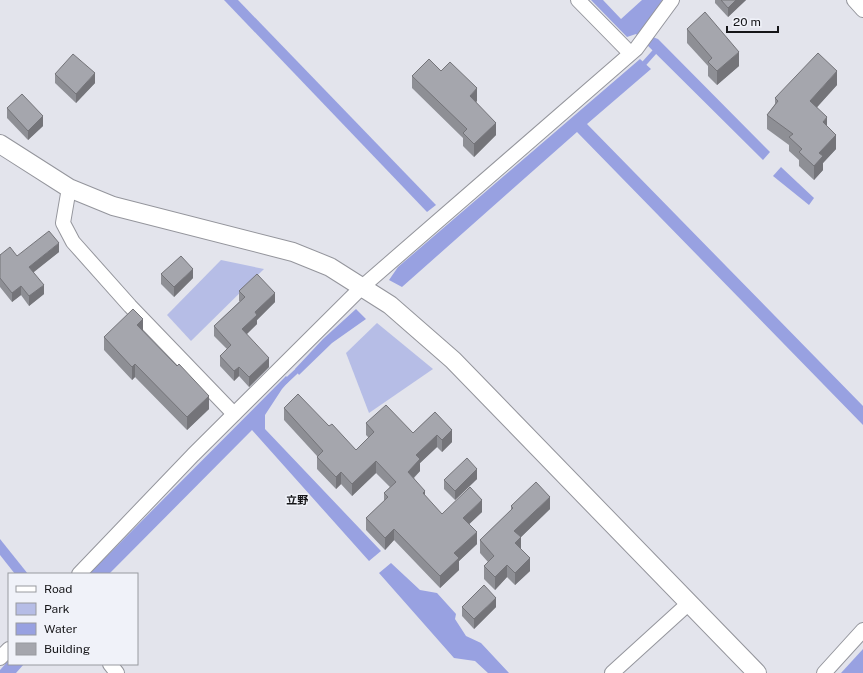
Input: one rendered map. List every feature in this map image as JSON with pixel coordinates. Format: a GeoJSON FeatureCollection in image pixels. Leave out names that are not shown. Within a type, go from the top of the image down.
{"type":"FeatureCollection","features":[{"type":"Feature","properties":{"kind":"street"},"geometry":{"type":"LineString","coordinates":[[578,0],[630,53]]}},
{"type":"Feature","properties":{"kind":"street"},"geometry":{"type":"LineString","coordinates":[[80,573],[234,414],[362,287],[630,53],[672,0]]}},
{"type":"Feature","properties":{"kind":"street"},"geometry":{"type":"LineString","coordinates":[[854,0],[863,10]]}},
{"type":"Feature","properties":{"kind":"street"},"geometry":{"type":"LineString","coordinates":[[0,144],[69,188],[113,206],[293,252],[330,267],[390,305],[453,360],[757,673]]}},
{"type":"Feature","properties":{"kind":"street"},"geometry":{"type":"LineString","coordinates":[[69,188],[63,223],[73,242],[120,294],[234,414]]}},
{"type":"Feature","properties":{"kind":"street"},"geometry":{"type":"LineString","coordinates":[[612,673],[689,603]]}},
{"type":"Feature","properties":{"kind":"street"},"geometry":{"type":"LineString","coordinates":[[824,673],[863,630]]}},
{"type":"Feature","properties":{"kind":"street"},"geometry":{"type":"LineString","coordinates":[[0,658],[8,650]]}},
{"type":"Feature","properties":{"kind":"street"},"geometry":{"type":"LineString","coordinates":[[111,665],[117,673]]}},
{"type":"Feature","properties":{"kind":"green space"},"geometry":{"type":"Polygon","coordinates":[[[221,260],[264,269],[191,341],[167,315],[221,260]]]}},
{"type":"Feature","properties":{"kind":"green space"},"geometry":{"type":"Polygon","coordinates":[[[377,323],[433,369],[369,413],[346,353],[377,323]]]}},
{"type":"Feature","properties":{"kind":"water"},"geometry":{"type":"Polygon","coordinates":[[[224,0],[238,0],[436,205],[427,212],[224,0]]]}},
{"type":"Feature","properties":{"kind":"water"},"geometry":{"type":"Polygon","coordinates":[[[591,0],[603,0],[621,19],[642,0],[662,0],[661,6],[643,27],[650,36],[658,39],[770,152],[763,160],[636,34],[627,37],[591,0]]]}},
{"type":"Feature","properties":{"kind":"water"},"geometry":{"type":"Polygon","coordinates":[[[640,59],[651,69],[587,124],[863,406],[863,425],[577,132],[402,287],[389,280],[398,267],[640,59]]]}},
{"type":"Feature","properties":{"kind":"water"},"geometry":{"type":"Polygon","coordinates":[[[781,167],[814,198],[809,205],[773,176],[781,167]]]}},
{"type":"Feature","properties":{"kind":"water"},"geometry":{"type":"Polygon","coordinates":[[[356,309],[366,319],[332,343],[299,375],[295,369],[323,339],[356,309]]]}},
{"type":"Feature","properties":{"kind":"water"},"geometry":{"type":"Polygon","coordinates":[[[286,376],[290,380],[282,389],[265,415],[265,429],[381,551],[369,561],[252,430],[110,573],[90,573],[286,376]]]}},
{"type":"Feature","properties":{"kind":"water"},"geometry":{"type":"Polygon","coordinates":[[[0,539],[27,573],[14,573],[0,555],[0,539]]]}},
{"type":"Feature","properties":{"kind":"water"},"geometry":{"type":"Polygon","coordinates":[[[391,563],[420,590],[437,593],[456,614],[455,619],[466,636],[481,643],[509,673],[488,673],[475,661],[454,658],[379,573],[391,563]]]}},
{"type":"Feature","properties":{"kind":"water"},"geometry":{"type":"Polygon","coordinates":[[[863,649],[863,673],[841,673],[863,649]]]}},
{"type":"Feature","properties":{"kind":"water"},"geometry":{"type":"Polygon","coordinates":[[[8,661],[8,665],[23,665],[16,673],[0,673],[0,670],[8,661]]]}},
{"type":"Feature","properties":{"kind":"building"},"geometry":{"type":"Polygon","coordinates":[[[721,0],[736,0],[728,8],[721,0]]]}},
{"type":"Feature","properties":{"kind":"building"},"geometry":{"type":"Polygon","coordinates":[[[705,12],[739,52],[717,71],[708,62],[712,58],[687,29],[705,12]]]}},
{"type":"Feature","properties":{"kind":"building"},"geometry":{"type":"Polygon","coordinates":[[[818,53],[837,71],[810,101],[827,117],[823,122],[836,135],[819,153],[823,156],[814,166],[799,152],[802,149],[789,137],[793,134],[767,115],[778,101],[775,98],[818,53]]]}},
{"type":"Feature","properties":{"kind":"building"},"geometry":{"type":"Polygon","coordinates":[[[73,54],[95,73],[76,94],[55,74],[73,54]]]}},
{"type":"Feature","properties":{"kind":"building"},"geometry":{"type":"Polygon","coordinates":[[[429,59],[441,71],[450,62],[477,88],[470,96],[496,123],[474,144],[463,133],[467,129],[412,76],[429,59]]]}},
{"type":"Feature","properties":{"kind":"building"},"geometry":{"type":"Polygon","coordinates":[[[22,94],[43,116],[28,131],[7,108],[22,94]]]}},
{"type":"Feature","properties":{"kind":"building"},"geometry":{"type":"Polygon","coordinates":[[[49,231],[59,243],[29,267],[44,285],[29,296],[21,286],[12,293],[0,278],[0,255],[10,247],[17,256],[49,231]]]}},
{"type":"Feature","properties":{"kind":"building"},"geometry":{"type":"Polygon","coordinates":[[[181,256],[193,269],[174,287],[161,274],[181,256]]]}},
{"type":"Feature","properties":{"kind":"building"},"geometry":{"type":"Polygon","coordinates":[[[257,274],[275,293],[255,312],[257,315],[242,329],[269,358],[249,377],[239,367],[234,371],[220,356],[231,345],[214,326],[245,297],[239,291],[257,274]]]}},
{"type":"Feature","properties":{"kind":"building"},"geometry":{"type":"Polygon","coordinates":[[[133,309],[143,319],[137,325],[177,366],[179,364],[209,396],[187,417],[135,364],[132,367],[104,337],[133,309]]]}},
{"type":"Feature","properties":{"kind":"building"},"geometry":{"type":"Polygon","coordinates":[[[298,394],[329,426],[332,424],[356,450],[374,432],[366,423],[386,405],[413,433],[435,412],[452,430],[442,440],[437,435],[416,455],[420,459],[408,472],[425,491],[423,493],[442,514],[470,487],[482,500],[463,518],[477,532],[454,553],[459,558],[440,576],[394,529],[385,538],[366,518],[388,497],[384,493],[396,482],[376,461],[352,484],[341,472],[336,477],[317,457],[323,451],[284,408],[298,394]]]}},
{"type":"Feature","properties":{"kind":"building"},"geometry":{"type":"Polygon","coordinates":[[[467,458],[477,469],[455,491],[444,480],[467,458]]]}},
{"type":"Feature","properties":{"kind":"building"},"geometry":{"type":"Polygon","coordinates":[[[536,482],[550,497],[514,531],[521,537],[515,543],[530,558],[515,573],[507,565],[495,577],[484,566],[494,556],[480,540],[513,508],[511,506],[536,482]]]}},
{"type":"Feature","properties":{"kind":"building"},"geometry":{"type":"Polygon","coordinates":[[[484,585],[496,598],[474,619],[462,607],[484,585]]]}},
{"type":"Feature","properties":{"kind":"waterway"},"geometry":{"type":"LineString","coordinates":[[641,67],[658,48]]}},
{"type":"Feature","properties":{"kind":"waterway"},"geometry":{"type":"LineString","coordinates":[[285,382],[301,367]]}},
{"type":"Feature","properties":{"kind":"district","name":"立野"},"geometry":{"type":"Point","coordinates":[297,500]}}]}
